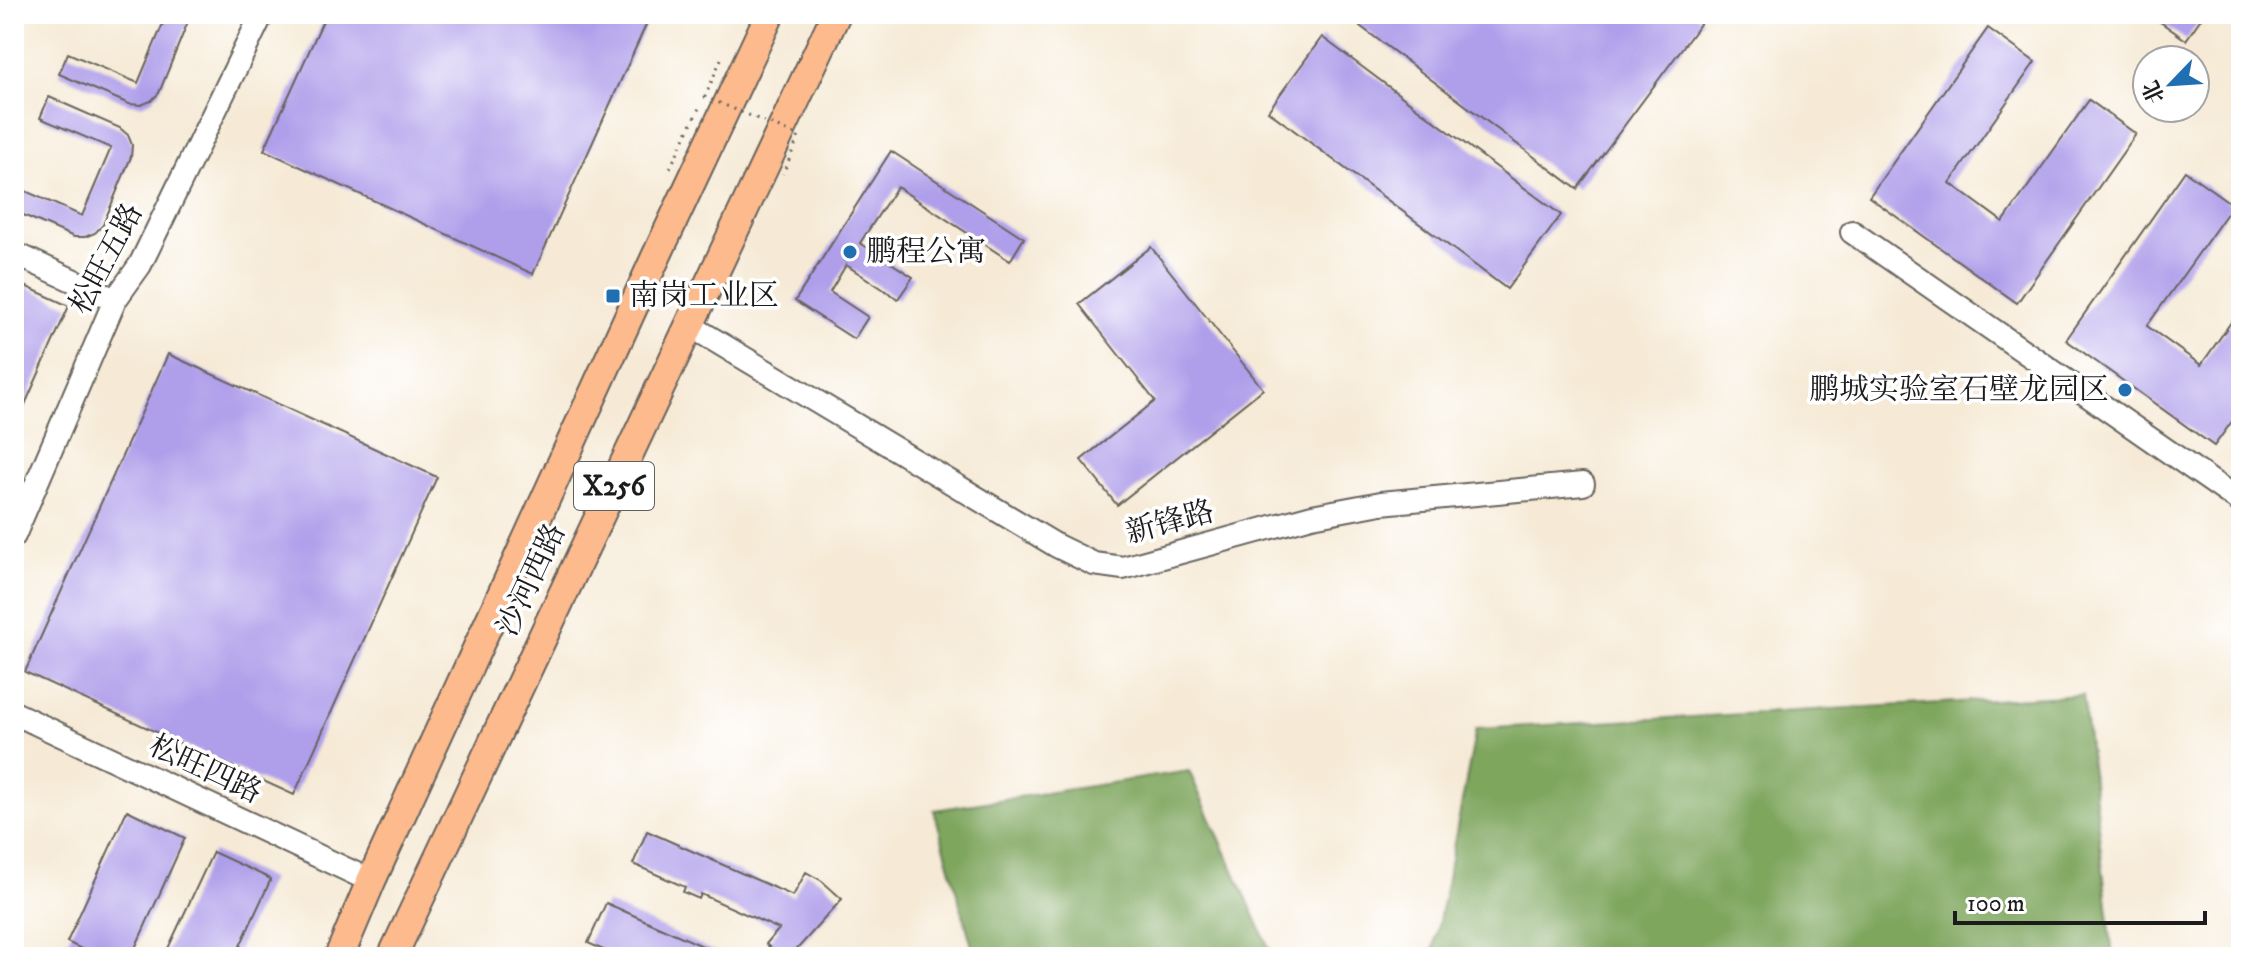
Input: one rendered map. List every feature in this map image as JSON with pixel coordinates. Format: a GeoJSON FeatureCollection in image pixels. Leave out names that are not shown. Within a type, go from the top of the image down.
{"type":"FeatureCollection","features":[{"type":"Feature","properties":{"kind":"main road","name":"沙河西路"},"geometry":{"type":"LineString","coordinates":[[339,957],[655,259],[770,14]]}},
{"type":"Feature","properties":{"kind":"main road","name":"沙河西路"},"geometry":{"type":"LineString","coordinates":[[392,957],[836,14]]}},
{"type":"Feature","properties":{"kind":"street","name":"松旺五路"},"geometry":{"type":"LineString","coordinates":[[14,536],[115,300],[140,265],[262,14]]}},
{"type":"Feature","properties":{"kind":"street"},"geometry":{"type":"LineString","coordinates":[[1852,232],[2241,502]]}},
{"type":"Feature","properties":{"kind":"street"},"geometry":{"type":"LineString","coordinates":[[14,253],[115,300]]}},
{"type":"Feature","properties":{"kind":"street","name":"新锋路"},"geometry":{"type":"LineString","coordinates":[[689,325],[1057,546],[1094,564],[1123,568],[1312,516],[1381,503],[1583,484]]}},
{"type":"Feature","properties":{"kind":"street","name":"松旺四路"},"geometry":{"type":"LineString","coordinates":[[14,713],[371,881]]}},
{"type":"Feature","properties":{"kind":"path"},"geometry":{"type":"LineString","coordinates":[[670,168],[721,59]]}},
{"type":"Feature","properties":{"kind":"path"},"geometry":{"type":"LineString","coordinates":[[705,97],[799,136],[783,174]]}},
{"type":"Feature","properties":{"kind":"green space"},"geometry":{"type":"Polygon","coordinates":[[[2083,695],[2113,957],[1432,957],[1476,729],[2083,695]]]}},
{"type":"Feature","properties":{"kind":"green space"},"geometry":{"type":"Polygon","coordinates":[[[1189,771],[1273,957],[975,957],[934,810],[1189,771]]]}},
{"type":"Feature","properties":{"kind":"building"},"geometry":{"type":"Polygon","coordinates":[[[167,14],[189,14],[159,93],[151,101],[141,105],[129,104],[59,74],[68,53],[138,83],[167,14]]]}},
{"type":"Feature","properties":{"kind":"building"},"geometry":{"type":"Polygon","coordinates":[[[326,14],[651,14],[533,274],[264,150],[326,14]]]}},
{"type":"Feature","properties":{"kind":"building"},"geometry":{"type":"Polygon","coordinates":[[[1344,14],[1695,14],[1703,20],[1577,189],[1344,14]]]}},
{"type":"Feature","properties":{"kind":"building"},"geometry":{"type":"Polygon","coordinates":[[[2149,14],[2204,14],[2186,40],[2149,14]]]}},
{"type":"Feature","properties":{"kind":"building"},"geometry":{"type":"Polygon","coordinates":[[[1988,28],[2035,62],[1950,183],[2003,222],[2089,100],[2136,134],[2017,303],[1869,197],[1988,28]]]}},
{"type":"Feature","properties":{"kind":"building"},"geometry":{"type":"Polygon","coordinates":[[[1322,37],[1561,215],[1507,289],[1268,111],[1322,37]]]}},
{"type":"Feature","properties":{"kind":"building"},"geometry":{"type":"Polygon","coordinates":[[[49,97],[120,128],[128,135],[132,145],[131,157],[103,225],[85,237],[74,237],[14,211],[14,186],[82,216],[111,148],[40,118],[49,97]]]}},
{"type":"Feature","properties":{"kind":"building","name":"鹏程公寓"},"geometry":{"type":"Polygon","coordinates":[[[891,151],[1024,238],[1010,261],[897,187],[860,243],[913,277],[898,299],[846,265],[830,292],[868,317],[854,339],[795,301],[891,151]]]}},
{"type":"Feature","properties":{"kind":"building"},"geometry":{"type":"Polygon","coordinates":[[[2185,171],[2233,205],[2147,326],[2201,365],[2241,308],[2241,409],[2214,446],[2066,340],[2185,171]]]}},
{"type":"Feature","properties":{"kind":"building"},"geometry":{"type":"Polygon","coordinates":[[[1151,247],[1263,389],[1117,505],[1081,460],[1155,401],[1079,304],[1151,247]]]}},
{"type":"Feature","properties":{"kind":"building"},"geometry":{"type":"Polygon","coordinates":[[[14,281],[69,306],[14,429],[14,281]]]}},
{"type":"Feature","properties":{"kind":"building"},"geometry":{"type":"Polygon","coordinates":[[[168,354],[437,477],[294,795],[25,672],[168,354]]]}},
{"type":"Feature","properties":{"kind":"building"},"geometry":{"type":"Polygon","coordinates":[[[127,810],[185,838],[131,957],[98,957],[67,942],[127,810]]]}},
{"type":"Feature","properties":{"kind":"building"},"geometry":{"type":"Polygon","coordinates":[[[647,831],[793,896],[806,872],[822,881],[842,899],[790,957],[780,957],[766,944],[779,929],[701,894],[699,899],[683,892],[685,887],[633,864],[647,831]]]}},
{"type":"Feature","properties":{"kind":"building"},"geometry":{"type":"Polygon","coordinates":[[[213,852],[271,879],[235,957],[164,957],[213,852]]]}},
{"type":"Feature","properties":{"kind":"building"},"geometry":{"type":"Polygon","coordinates":[[[606,903],[727,957],[619,957],[588,943],[606,903]]]}},
{"type":"Feature","properties":{"kind":"place","name":"鹏程公寓"},"geometry":{"type":"Point","coordinates":[850,252]}},
{"type":"Feature","properties":{"kind":"place","name":"南岗工业区"},"geometry":{"type":"Point","coordinates":[613,296]}},
{"type":"Feature","properties":{"kind":"place","name":"鹏城实验室石壁龙园区"},"geometry":{"type":"Point","coordinates":[2125,390]}}]}
